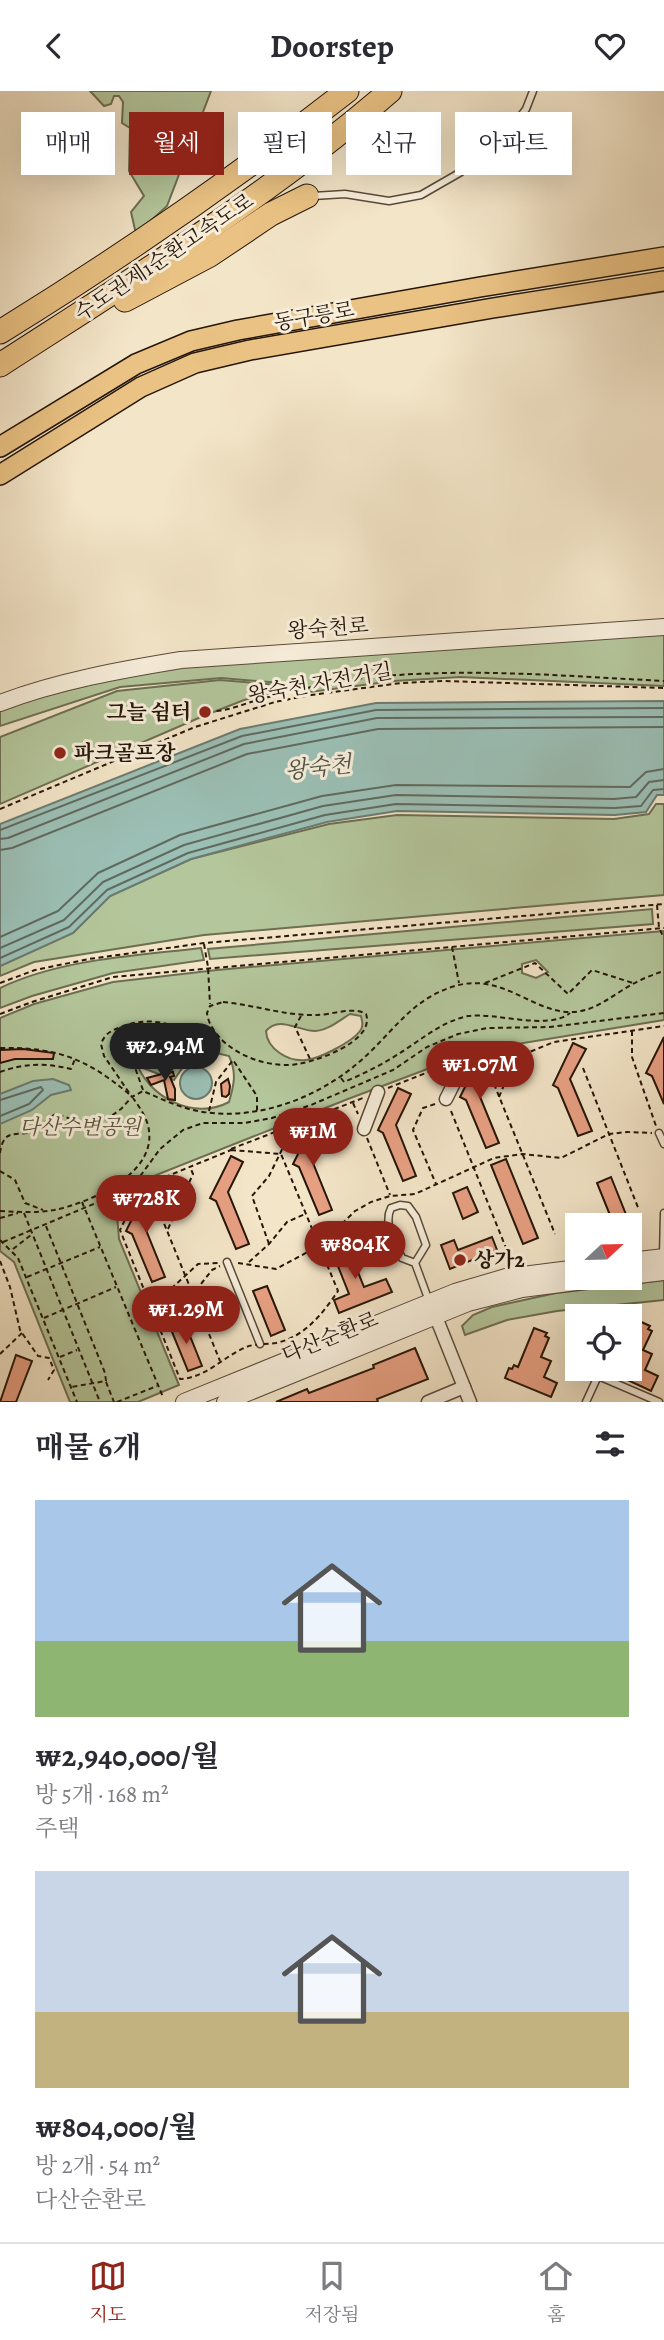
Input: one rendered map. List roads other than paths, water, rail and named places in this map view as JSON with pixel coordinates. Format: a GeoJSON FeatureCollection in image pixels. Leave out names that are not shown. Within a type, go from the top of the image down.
{"type":"FeatureCollection","features":[{"type":"Feature","properties":{"kind":"highway","name":"수도권제1순환고속도로"},"geometry":{"type":"LineString","coordinates":[[0,332],[217,188],[348,91]]}},
{"type":"Feature","properties":{"kind":"highway","name":"수도권제1순환고속도로"},"geometry":{"type":"LineString","coordinates":[[0,365],[136,278],[284,176],[390,91]]}},
{"type":"Feature","properties":{"kind":"highway"},"geometry":{"type":"LineString","coordinates":[[46,336],[132,297],[209,255],[271,214],[307,196]]}},
{"type":"Feature","properties":{"kind":"main road","name":"동구릉로"},"geometry":{"type":"LineString","coordinates":[[0,447],[136,364],[191,341],[480,287],[664,257]]}},
{"type":"Feature","properties":{"kind":"main road","name":"동구릉로"},"geometry":{"type":"LineString","coordinates":[[0,475],[141,387],[195,363],[493,308],[664,281]]}},
{"type":"Feature","properties":{"kind":"street","name":"왕숙천로"},"geometry":{"type":"LineString","coordinates":[[0,703],[65,683],[124,669],[181,660],[664,627]]}},
{"type":"Feature","properties":{"kind":"street"},"geometry":{"type":"LineString","coordinates":[[446,1100],[467,1057]]}},
{"type":"Feature","properties":{"kind":"street"},"geometry":{"type":"LineString","coordinates":[[364,1129],[378,1092]]}},
{"type":"Feature","properties":{"kind":"street"},"geometry":{"type":"LineString","coordinates":[[642,1260],[664,1257]]}},
{"type":"Feature","properties":{"kind":"street","name":"다산순환로"},"geometry":{"type":"LineString","coordinates":[[225,1402],[433,1310],[485,1282],[565,1270]]}},
{"type":"Feature","properties":{"kind":"street"},"geometry":{"type":"LineString","coordinates":[[642,1275],[664,1272]]}},
{"type":"Feature","properties":{"kind":"street","name":"다산순환로"},"geometry":{"type":"LineString","coordinates":[[184,1402],[433,1310],[565,1283]]}},
{"type":"Feature","properties":{"kind":"street"},"geometry":{"type":"LineString","coordinates":[[433,1310],[470,1402]]}},
{"type":"Feature","properties":{"kind":"street"},"geometry":{"type":"LineString","coordinates":[[428,1402],[464,1387]]}},
{"type":"Feature","properties":{"kind":"lane"},"geometry":{"type":"LineString","coordinates":[[307,196],[345,194],[389,201],[421,195],[461,172],[505,138],[526,109],[533,91]]}},
{"type":"Feature","properties":{"kind":"lane"},"geometry":{"type":"LineString","coordinates":[[659,1133],[664,1144]]}},
{"type":"Feature","properties":{"kind":"lane"},"geometry":{"type":"LineString","coordinates":[[415,1263],[426,1245],[416,1217],[408,1206],[391,1208],[387,1215],[391,1235],[402,1258],[415,1263],[433,1310]]}},
{"type":"Feature","properties":{"kind":"lane"},"geometry":{"type":"LineString","coordinates":[[664,1213],[664,1257]]}},
{"type":"Feature","properties":{"kind":"lane"},"geometry":{"type":"LineString","coordinates":[[227,1262],[260,1344]]}},
{"type":"Feature","properties":{"kind":"lane"},"geometry":{"type":"LineString","coordinates":[[586,1402],[596,1381]]}},
{"type":"Feature","properties":{"kind":"lane"},"geometry":{"type":"LineString","coordinates":[[610,1381],[659,1402]]}},
{"type":"Feature","properties":{"kind":"water","name":"왕숙천"},"geometry":{"type":"Polygon","coordinates":[[[664,701],[664,795],[657,795],[646,812],[615,815],[397,811],[327,822],[191,859],[110,896],[73,933],[0,966],[0,824],[240,729],[376,703],[664,701]]]}},
{"type":"Feature","properties":{"kind":"water","name":"다산수변공원"},"geometry":{"type":"Polygon","coordinates":[[[196,1067],[207,1072],[212,1083],[207,1094],[196,1099],[185,1094],[180,1083],[185,1072],[196,1067]]]}},
{"type":"Feature","properties":{"kind":"water"},"geometry":{"type":"Polygon","coordinates":[[[53,1079],[69,1085],[71,1090],[51,1095],[32,1110],[0,1124],[0,1094],[33,1081],[53,1079]]]}},
{"type":"Feature","properties":{"kind":"place","name":"그늘 쉼터"},"geometry":{"type":"Point","coordinates":[205,712]}},
{"type":"Feature","properties":{"kind":"place","name":"파크골프장"},"geometry":{"type":"Point","coordinates":[60,753]}},
{"type":"Feature","properties":{"kind":"place","name":"상가2"},"geometry":{"type":"Point","coordinates":[460,1260]}}]}
